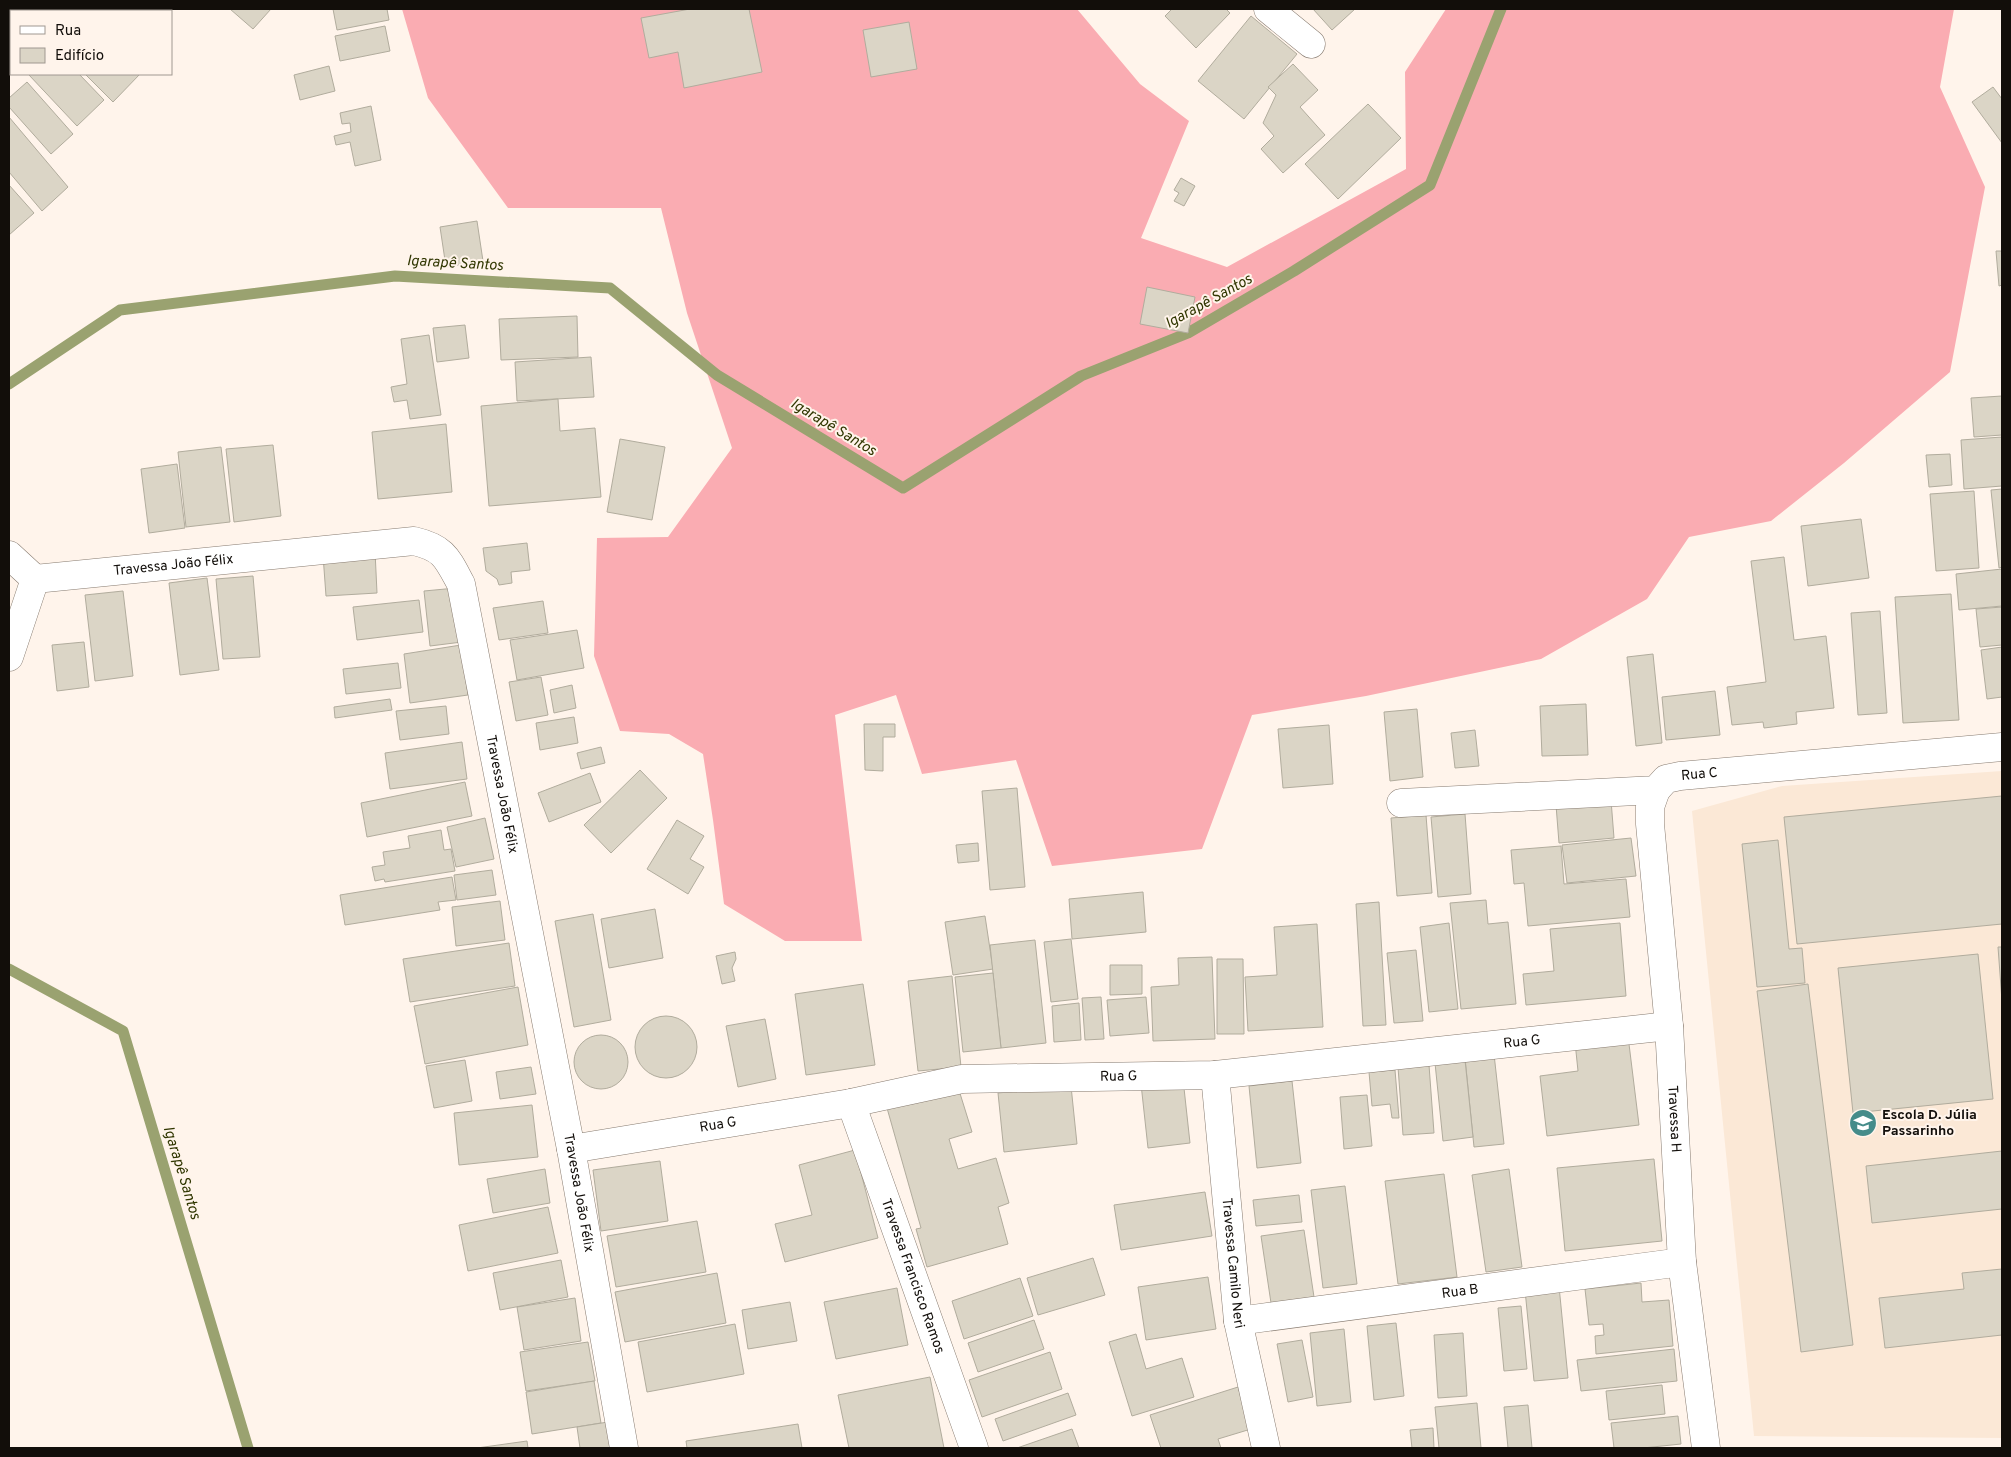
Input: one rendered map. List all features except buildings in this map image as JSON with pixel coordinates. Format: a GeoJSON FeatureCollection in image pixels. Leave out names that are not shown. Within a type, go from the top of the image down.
{"type":"FeatureCollection","features":[{"type":"Feature","properties":{"kind":"street"},"geometry":{"type":"LineString","coordinates":[[1268,9],[1311,44]]}},
{"type":"Feature","properties":{"kind":"street","name":"Travessa João Félix"},"geometry":{"type":"LineString","coordinates":[[35,579],[414,541],[432,545],[446,557],[461,584],[571,1149],[624,1448]]}},
{"type":"Feature","properties":{"kind":"street"},"geometry":{"type":"LineString","coordinates":[[9,555],[35,579],[9,657]]}},
{"type":"Feature","properties":{"kind":"street","name":"Rua C"},"geometry":{"type":"LineString","coordinates":[[1401,803],[1656,790],[1666,780],[1680,776],[2002,747]]}},
{"type":"Feature","properties":{"kind":"street","name":"Travessa H"},"geometry":{"type":"LineString","coordinates":[[1656,790],[1650,808],[1650,824],[1669,1026],[1682,1262],[1706,1448]]}},
{"type":"Feature","properties":{"kind":"street","name":"Rua G"},"geometry":{"type":"LineString","coordinates":[[571,1149],[851,1103],[962,1079],[1215,1075],[1669,1026]]}},
{"type":"Feature","properties":{"kind":"street","name":"Travessa Camilo Neri"},"geometry":{"type":"LineString","coordinates":[[1215,1075],[1238,1321],[1266,1448]]}},
{"type":"Feature","properties":{"kind":"street","name":"Travessa Francisco Ramos"},"geometry":{"type":"LineString","coordinates":[[851,1103],[974,1448]]}},
{"type":"Feature","properties":{"kind":"street","name":"Rua B"},"geometry":{"type":"LineString","coordinates":[[1238,1321],[1682,1262]]}},
{"type":"Feature","properties":{"kind":"shaded area"},"geometry":{"type":"Polygon","coordinates":[[[402,9],[1077,9],[1140,84],[1189,121],[1141,238],[1227,267],[1406,169],[1405,72],[1446,9],[1954,9],[1940,87],[1985,187],[1950,372],[1844,463],[1771,521],[1689,537],[1647,599],[1541,659],[1366,696],[1252,715],[1202,849],[1052,866],[1016,760],[922,774],[896,695],[835,715],[862,941],[785,941],[724,904],[703,754],[669,734],[620,731],[594,656],[597,538],[668,537],[732,448],[687,313],[661,208],[508,208],[428,98],[402,9]]]}},
{"type":"Feature","properties":{"kind":"shaded area","name":"Escola D. Júlia Passarinho"},"geometry":{"type":"Polygon","coordinates":[[[2002,771],[2002,1438],[1754,1436],[1692,811],[1782,786],[2002,771]]]}},
{"type":"Feature","properties":{"kind":"waterway","name":"Igarapê Santos"},"geometry":{"type":"LineString","coordinates":[[9,384],[120,310],[395,276],[610,288],[717,375],[903,488],[1081,376],[1188,333],[1294,271],[1430,185],[1501,9]]}},
{"type":"Feature","properties":{"kind":"waterway","name":"Igarapê Santos"},"geometry":{"type":"LineString","coordinates":[[9,969],[123,1031],[248,1448]]}},
{"type":"Feature","properties":{"kind":"place","name":"Escola D. Júlia Passarinho"},"geometry":{"type":"Point","coordinates":[1863,1123]}}]}
